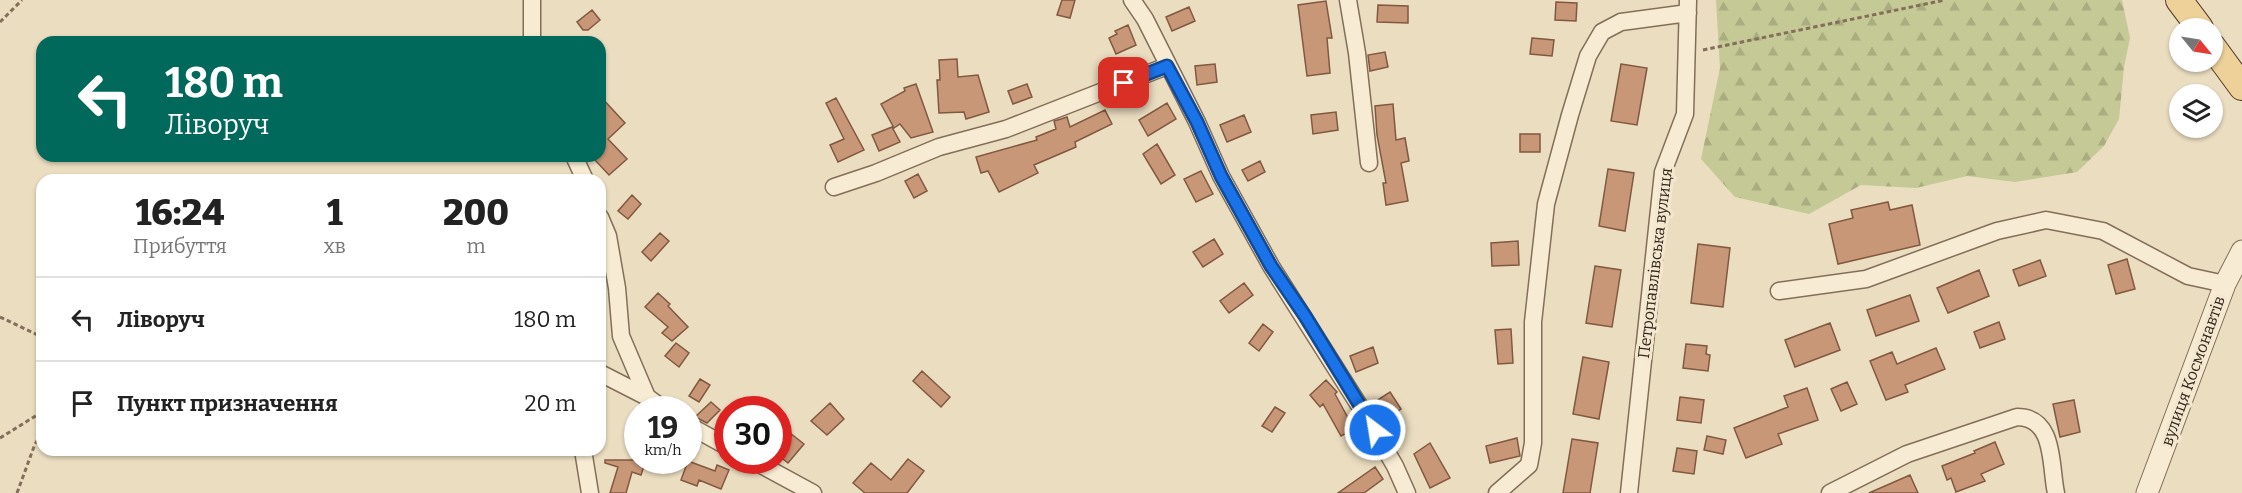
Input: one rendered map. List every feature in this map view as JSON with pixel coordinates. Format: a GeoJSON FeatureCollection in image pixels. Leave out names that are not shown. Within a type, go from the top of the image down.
{"type":"FeatureCollection","features":[{"type":"Feature","properties":{"kind":"main road"},"geometry":{"type":"LineString","coordinates":[[2179,0],[2192,18]]}},
{"type":"Feature","properties":{"kind":"main road"},"geometry":{"type":"LineString","coordinates":[[2223,61],[2242,87]]}},
{"type":"Feature","properties":{"kind":"street"},"geometry":{"type":"LineString","coordinates":[[532,0],[532,36]]}},
{"type":"Feature","properties":{"kind":"street"},"geometry":{"type":"LineString","coordinates":[[1132,0],[1145,19],[1197,122],[1221,176],[1271,266],[1364,413],[1395,466],[1407,493]]}},
{"type":"Feature","properties":{"kind":"street"},"geometry":{"type":"LineString","coordinates":[[1348,0],[1357,53],[1369,163]]}},
{"type":"Feature","properties":{"kind":"street"},"geometry":{"type":"LineString","coordinates":[[1497,493],[1529,465],[1533,443],[1533,322],[1546,204],[1588,56],[1602,32],[1621,22],[1688,6]]}},
{"type":"Feature","properties":{"kind":"street","name":"Петропавлівська вулиця"},"geometry":{"type":"LineString","coordinates":[[1629,493],[1663,172],[1684,114],[1688,6]]}},
{"type":"Feature","properties":{"kind":"street"},"geometry":{"type":"LineString","coordinates":[[834,186],[876,173],[939,147],[1006,129],[1167,66]]}},
{"type":"Feature","properties":{"kind":"street"},"geometry":{"type":"LineString","coordinates":[[1779,291],[1866,279],[1996,231],[2046,220],[2103,231],[2188,276],[2225,284]]}},
{"type":"Feature","properties":{"kind":"street"},"geometry":{"type":"LineString","coordinates":[[606,231],[614,267],[621,336],[647,396]]}},
{"type":"Feature","properties":{"kind":"street","name":"вулиця Космонавтів"},"geometry":{"type":"LineString","coordinates":[[2148,493],[2225,284],[2242,251]]}},
{"type":"Feature","properties":{"kind":"street"},"geometry":{"type":"LineString","coordinates":[[606,376],[647,396]]}},
{"type":"Feature","properties":{"kind":"street"},"geometry":{"type":"LineString","coordinates":[[1830,493],[1907,454],[2017,417],[2025,417],[2043,431],[2051,448],[2056,493]]}},
{"type":"Feature","properties":{"kind":"street"},"geometry":{"type":"LineString","coordinates":[[584,456],[590,493]]}},
{"type":"Feature","properties":{"kind":"street"},"geometry":{"type":"LineString","coordinates":[[778,474],[813,493]]}},
{"type":"Feature","properties":{"kind":"path"},"geometry":{"type":"LineString","coordinates":[[0,22],[22,0]]}},
{"type":"Feature","properties":{"kind":"path"},"geometry":{"type":"LineString","coordinates":[[1686,54],[1945,0]]}},
{"type":"Feature","properties":{"kind":"path"},"geometry":{"type":"LineString","coordinates":[[0,317],[36,334]]}},
{"type":"Feature","properties":{"kind":"path"},"geometry":{"type":"LineString","coordinates":[[0,438],[36,415]]}},
{"type":"Feature","properties":{"kind":"path"},"geometry":{"type":"LineString","coordinates":[[17,493],[36,442]]}},
{"type":"Feature","properties":{"kind":"green space"},"geometry":{"type":"Polygon","coordinates":[[[1716,0],[2122,0],[2130,38],[2124,67],[2119,119],[2104,146],[2077,172],[2015,182],[1967,176],[1916,188],[1861,185],[1809,214],[1735,197],[1701,159],[1720,68],[1716,0]]]}},
{"type":"Feature","properties":{"kind":"building"},"geometry":{"type":"Polygon","coordinates":[[[1062,0],[1075,0],[1070,18],[1057,15],[1062,0]]]}},
{"type":"Feature","properties":{"kind":"building"},"geometry":{"type":"Polygon","coordinates":[[[1326,1],[1332,38],[1327,38],[1330,73],[1307,76],[1298,5],[1326,1]]]}},
{"type":"Feature","properties":{"kind":"building"},"geometry":{"type":"Polygon","coordinates":[[[1556,2],[1577,3],[1576,21],[1555,20],[1556,2]]]}},
{"type":"Feature","properties":{"kind":"building"},"geometry":{"type":"Polygon","coordinates":[[[1378,5],[1408,6],[1408,23],[1377,22],[1378,5]]]}},
{"type":"Feature","properties":{"kind":"building"},"geometry":{"type":"Polygon","coordinates":[[[1189,7],[1195,21],[1172,31],[1166,17],[1189,7]]]}},
{"type":"Feature","properties":{"kind":"building"},"geometry":{"type":"Polygon","coordinates":[[[592,10],[600,20],[588,30],[583,30],[577,22],[592,10]]]}},
{"type":"Feature","properties":{"kind":"building"},"geometry":{"type":"Polygon","coordinates":[[[1128,25],[1136,45],[1116,54],[1109,38],[1117,34],[1115,31],[1128,25]]]}},
{"type":"Feature","properties":{"kind":"building"},"geometry":{"type":"Polygon","coordinates":[[[1532,38],[1554,40],[1552,56],[1530,54],[1532,38]]]}},
{"type":"Feature","properties":{"kind":"building"},"geometry":{"type":"Polygon","coordinates":[[[1385,52],[1388,67],[1370,71],[1368,55],[1385,52]]]}},
{"type":"Feature","properties":{"kind":"building"},"geometry":{"type":"Polygon","coordinates":[[[957,59],[958,77],[978,75],[989,112],[966,119],[964,112],[939,113],[937,80],[940,80],[939,60],[957,59]]]}},
{"type":"Feature","properties":{"kind":"building"},"geometry":{"type":"Polygon","coordinates":[[[1215,64],[1217,82],[1197,85],[1195,66],[1215,64]]]}},
{"type":"Feature","properties":{"kind":"building"},"geometry":{"type":"Polygon","coordinates":[[[1621,64],[1647,68],[1637,125],[1611,121],[1621,64]]]}},
{"type":"Feature","properties":{"kind":"building"},"geometry":{"type":"Polygon","coordinates":[[[916,84],[933,132],[911,138],[900,124],[894,128],[881,104],[905,91],[904,88],[916,84]]]}},
{"type":"Feature","properties":{"kind":"building"},"geometry":{"type":"Polygon","coordinates":[[[1027,84],[1032,97],[1013,104],[1008,91],[1027,84]]]}},
{"type":"Feature","properties":{"kind":"building"},"geometry":{"type":"Polygon","coordinates":[[[836,98],[864,150],[838,162],[830,145],[844,139],[826,103],[836,98]]]}},
{"type":"Feature","properties":{"kind":"building"},"geometry":{"type":"Polygon","coordinates":[[[606,102],[625,123],[608,139],[627,159],[609,175],[597,162],[606,162],[606,102]]]}},
{"type":"Feature","properties":{"kind":"building"},"geometry":{"type":"Polygon","coordinates":[[[1167,103],[1176,119],[1148,136],[1139,120],[1167,103]]]}},
{"type":"Feature","properties":{"kind":"building"},"geometry":{"type":"Polygon","coordinates":[[[1393,104],[1396,140],[1405,138],[1409,161],[1401,163],[1408,201],[1386,205],[1383,183],[1386,183],[1377,135],[1375,106],[1393,104]]]}},
{"type":"Feature","properties":{"kind":"building"},"geometry":{"type":"Polygon","coordinates":[[[1105,110],[1112,124],[1075,142],[1076,147],[1034,165],[1038,173],[999,192],[988,171],[981,173],[976,157],[1037,140],[1036,137],[1056,129],[1054,121],[1067,117],[1070,127],[1105,110]]]}},
{"type":"Feature","properties":{"kind":"building"},"geometry":{"type":"Polygon","coordinates":[[[1336,112],[1338,130],[1313,134],[1311,115],[1336,112]]]}},
{"type":"Feature","properties":{"kind":"building"},"geometry":{"type":"Polygon","coordinates":[[[1244,115],[1251,132],[1227,142],[1220,125],[1244,115]]]}},
{"type":"Feature","properties":{"kind":"building"},"geometry":{"type":"Polygon","coordinates":[[[892,127],[900,142],[879,151],[872,135],[892,127]]]}},
{"type":"Feature","properties":{"kind":"building"},"geometry":{"type":"Polygon","coordinates":[[[1520,134],[1540,134],[1540,152],[1520,152],[1520,134]]]}},
{"type":"Feature","properties":{"kind":"building"},"geometry":{"type":"Polygon","coordinates":[[[1157,144],[1175,175],[1161,184],[1143,154],[1157,144]]]}},
{"type":"Feature","properties":{"kind":"building"},"geometry":{"type":"Polygon","coordinates":[[[1260,161],[1265,172],[1248,181],[1242,170],[1260,161]]]}},
{"type":"Feature","properties":{"kind":"building"},"geometry":{"type":"Polygon","coordinates":[[[1608,169],[1634,173],[1625,231],[1599,226],[1608,169]]]}},
{"type":"Feature","properties":{"kind":"building"},"geometry":{"type":"Polygon","coordinates":[[[1201,171],[1213,194],[1196,202],[1184,179],[1201,171]]]}},
{"type":"Feature","properties":{"kind":"building"},"geometry":{"type":"Polygon","coordinates":[[[918,174],[927,191],[914,198],[905,181],[918,174]]]}},
{"type":"Feature","properties":{"kind":"building"},"geometry":{"type":"Polygon","coordinates":[[[632,195],[641,204],[628,219],[618,211],[632,195]]]}},
{"type":"Feature","properties":{"kind":"building"},"geometry":{"type":"Polygon","coordinates":[[[1888,202],[1890,210],[1912,205],[1920,245],[1838,264],[1829,224],[1853,218],[1851,210],[1888,202]]]}},
{"type":"Feature","properties":{"kind":"building"},"geometry":{"type":"Polygon","coordinates":[[[660,233],[669,241],[651,261],[642,252],[660,233]]]}},
{"type":"Feature","properties":{"kind":"building"},"geometry":{"type":"Polygon","coordinates":[[[1214,239],[1223,254],[1203,267],[1193,252],[1214,239]]]}},
{"type":"Feature","properties":{"kind":"building"},"geometry":{"type":"Polygon","coordinates":[[[1518,241],[1519,265],[1492,266],[1491,243],[1518,241]]]}},
{"type":"Feature","properties":{"kind":"building"},"geometry":{"type":"Polygon","coordinates":[[[1698,244],[1730,248],[1723,307],[1691,303],[1698,244]]]}},
{"type":"Feature","properties":{"kind":"building"},"geometry":{"type":"Polygon","coordinates":[[[2127,259],[2135,289],[2116,294],[2108,265],[2127,259]]]}},
{"type":"Feature","properties":{"kind":"building"},"geometry":{"type":"Polygon","coordinates":[[[2040,260],[2046,276],[2019,286],[2013,270],[2040,260]]]}},
{"type":"Feature","properties":{"kind":"building"},"geometry":{"type":"Polygon","coordinates":[[[1595,266],[1621,270],[1612,327],[1586,323],[1595,266]]]}},
{"type":"Feature","properties":{"kind":"building"},"geometry":{"type":"Polygon","coordinates":[[[1979,270],[1989,296],[1948,313],[1937,288],[1979,270]]]}},
{"type":"Feature","properties":{"kind":"building"},"geometry":{"type":"Polygon","coordinates":[[[1244,283],[1253,295],[1229,313],[1220,301],[1244,283]]]}},
{"type":"Feature","properties":{"kind":"building"},"geometry":{"type":"Polygon","coordinates":[[[658,293],[688,327],[672,341],[662,333],[668,327],[645,307],[658,293]]]}},
{"type":"Feature","properties":{"kind":"building"},"geometry":{"type":"Polygon","coordinates":[[[1910,295],[1919,321],[1876,336],[1867,310],[1910,295]]]}},
{"type":"Feature","properties":{"kind":"building"},"geometry":{"type":"Polygon","coordinates":[[[1999,322],[2005,339],[1980,348],[1974,332],[1999,322]]]}},
{"type":"Feature","properties":{"kind":"building"},"geometry":{"type":"Polygon","coordinates":[[[1830,323],[1840,350],[1795,367],[1785,340],[1830,323]]]}},
{"type":"Feature","properties":{"kind":"building"},"geometry":{"type":"Polygon","coordinates":[[[1263,324],[1273,332],[1259,351],[1249,343],[1263,324]]]}},
{"type":"Feature","properties":{"kind":"building"},"geometry":{"type":"Polygon","coordinates":[[[1511,329],[1513,363],[1498,364],[1495,330],[1511,329]]]}},
{"type":"Feature","properties":{"kind":"building"},"geometry":{"type":"Polygon","coordinates":[[[676,343],[689,353],[679,367],[665,356],[676,343]]]}},
{"type":"Feature","properties":{"kind":"building"},"geometry":{"type":"Polygon","coordinates":[[[1686,344],[1707,346],[1706,354],[1710,355],[1708,371],[1683,368],[1686,344]]]}},
{"type":"Feature","properties":{"kind":"building"},"geometry":{"type":"Polygon","coordinates":[[[1373,347],[1378,363],[1356,372],[1350,356],[1373,347]]]}},
{"type":"Feature","properties":{"kind":"building"},"geometry":{"type":"Polygon","coordinates":[[[1936,348],[1945,369],[1905,385],[1908,392],[1886,400],[1870,361],[1892,352],[1897,364],[1936,348]]]}},
{"type":"Feature","properties":{"kind":"building"},"geometry":{"type":"Polygon","coordinates":[[[1583,357],[1609,362],[1599,419],[1573,414],[1583,357]]]}},
{"type":"Feature","properties":{"kind":"building"},"geometry":{"type":"Polygon","coordinates":[[[922,371],[950,397],[941,407],[913,381],[922,371]]]}},
{"type":"Feature","properties":{"kind":"building"},"geometry":{"type":"Polygon","coordinates":[[[700,379],[710,385],[702,397],[689,396],[700,379]]]}},
{"type":"Feature","properties":{"kind":"building"},"geometry":{"type":"Polygon","coordinates":[[[1326,380],[1337,392],[1335,394],[1354,429],[1341,436],[1323,404],[1320,407],[1310,395],[1326,380]]]}},
{"type":"Feature","properties":{"kind":"building"},"geometry":{"type":"Polygon","coordinates":[[[1847,382],[1857,404],[1841,411],[1831,389],[1847,382]]]}},
{"type":"Feature","properties":{"kind":"building"},"geometry":{"type":"Polygon","coordinates":[[[1807,388],[1818,420],[1778,434],[1782,444],[1746,458],[1734,428],[1788,407],[1784,396],[1807,388]]]}},
{"type":"Feature","properties":{"kind":"building"},"geometry":{"type":"Polygon","coordinates":[[[1390,392],[1401,409],[1385,420],[1373,403],[1390,392]]]}},
{"type":"Feature","properties":{"kind":"building"},"geometry":{"type":"Polygon","coordinates":[[[1680,397],[1704,400],[1701,423],[1677,420],[1680,397]]]}},
{"type":"Feature","properties":{"kind":"building"},"geometry":{"type":"Polygon","coordinates":[[[2074,400],[2080,432],[2060,437],[2053,404],[2074,400]]]}},
{"type":"Feature","properties":{"kind":"building"},"geometry":{"type":"Polygon","coordinates":[[[711,402],[714,405],[714,416],[707,423],[702,420],[702,410],[711,402]]]}},
{"type":"Feature","properties":{"kind":"building"},"geometry":{"type":"Polygon","coordinates":[[[830,403],[844,419],[827,435],[811,421],[830,403]]]}},
{"type":"Feature","properties":{"kind":"building"},"geometry":{"type":"Polygon","coordinates":[[[1275,407],[1285,413],[1272,432],[1262,426],[1275,407]]]}},
{"type":"Feature","properties":{"kind":"building"},"geometry":{"type":"Polygon","coordinates":[[[792,435],[804,444],[792,458],[792,435]]]}},
{"type":"Feature","properties":{"kind":"building"},"geometry":{"type":"Polygon","coordinates":[[[1707,436],[1726,440],[1723,454],[1704,450],[1707,436]]]}},
{"type":"Feature","properties":{"kind":"building"},"geometry":{"type":"Polygon","coordinates":[[[1517,438],[1520,456],[1490,463],[1486,446],[1517,438]]]}},
{"type":"Feature","properties":{"kind":"building"},"geometry":{"type":"Polygon","coordinates":[[[1572,439],[1598,443],[1590,493],[1563,493],[1572,439]]]}},
{"type":"Feature","properties":{"kind":"building"},"geometry":{"type":"Polygon","coordinates":[[[1995,442],[2004,464],[1981,474],[1985,481],[1956,492],[1951,478],[1947,480],[1942,466],[1995,442]]]}},
{"type":"Feature","properties":{"kind":"building"},"geometry":{"type":"Polygon","coordinates":[[[1430,443],[1450,478],[1430,488],[1414,454],[1430,443]]]}},
{"type":"Feature","properties":{"kind":"building"},"geometry":{"type":"Polygon","coordinates":[[[1677,448],[1697,451],[1694,474],[1673,471],[1677,448]]]}},
{"type":"Feature","properties":{"kind":"building"},"geometry":{"type":"Polygon","coordinates":[[[908,459],[924,471],[907,493],[865,493],[853,483],[871,463],[891,480],[908,459]]]}},
{"type":"Feature","properties":{"kind":"building"},"geometry":{"type":"Polygon","coordinates":[[[605,460],[624,460],[624,474],[631,474],[626,493],[610,493],[618,467],[605,463],[605,460]]]}},
{"type":"Feature","properties":{"kind":"building"},"geometry":{"type":"Polygon","coordinates":[[[702,466],[714,471],[714,474],[727,474],[721,489],[699,480],[697,486],[681,480],[683,474],[702,474],[702,466]]]}},
{"type":"Feature","properties":{"kind":"building"},"geometry":{"type":"Polygon","coordinates":[[[1375,467],[1383,479],[1364,493],[1338,493],[1375,467]]]}},
{"type":"Feature","properties":{"kind":"building"},"geometry":{"type":"Polygon","coordinates":[[[1910,475],[1918,493],[1869,493],[1910,475]]]}},
{"type":"Feature","properties":{"kind":"route"},"geometry":{"type":"LineString","coordinates":[[1124,83],[1167,66],[1197,122],[1221,176],[1271,266],[1305,316],[1375,430]]}}]}
